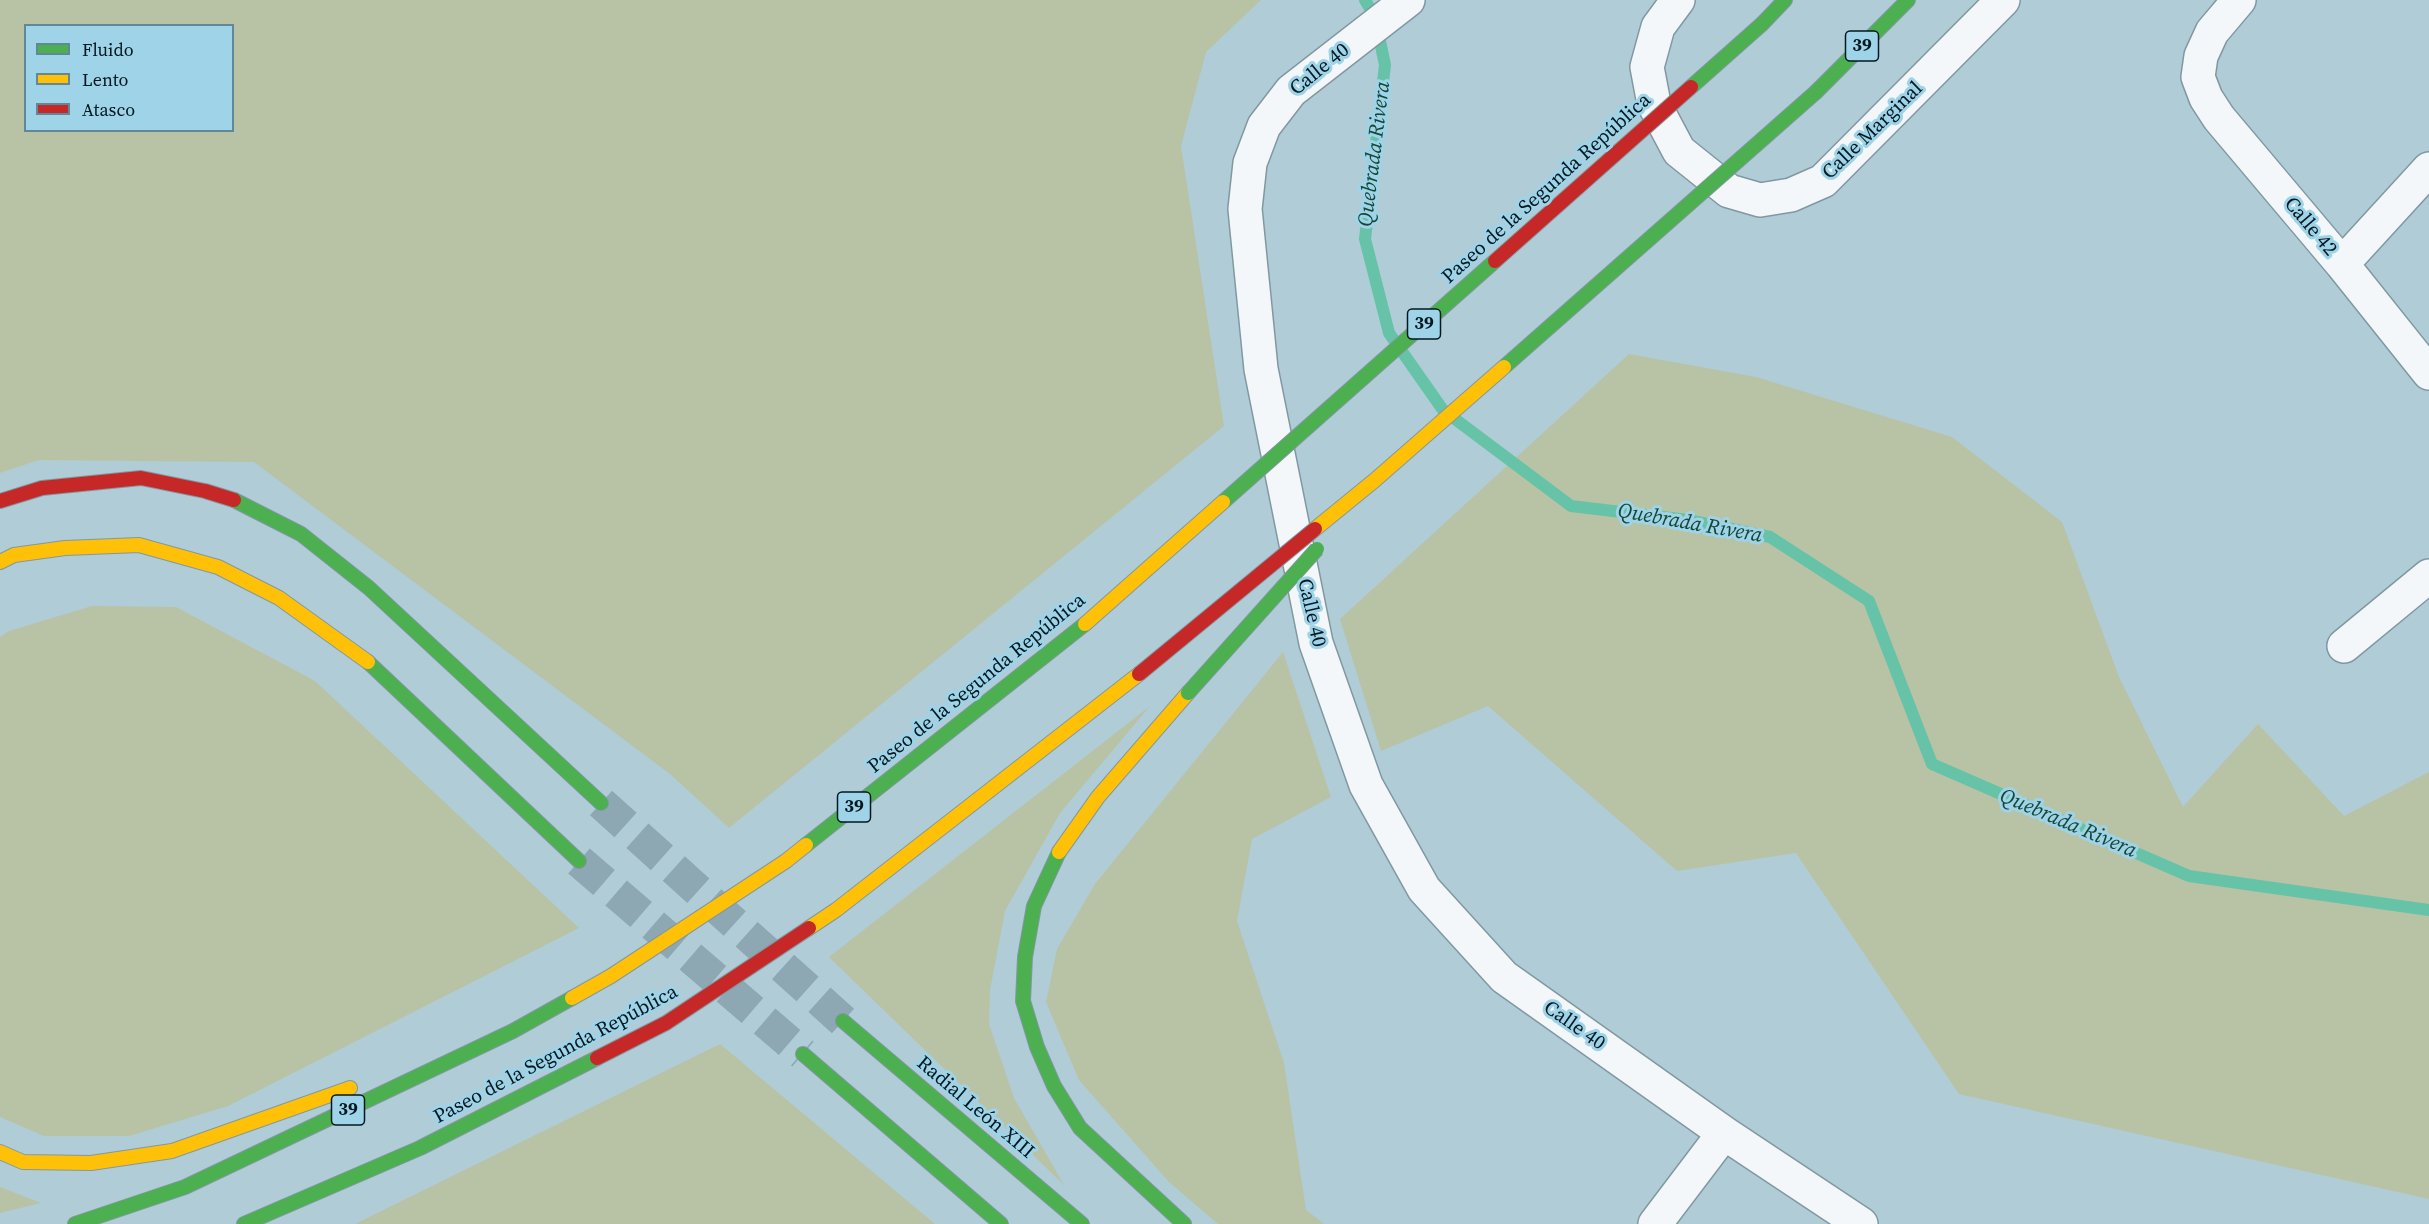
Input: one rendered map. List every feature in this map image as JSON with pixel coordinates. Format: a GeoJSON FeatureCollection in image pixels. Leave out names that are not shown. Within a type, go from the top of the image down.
{"type":"FeatureCollection","features":[{"type":"Feature","properties":{"kind":"highway","name":"Paseo de la Segunda República"},"geometry":{"type":"LineString","coordinates":[[75,1224],[185,1187],[513,1031],[611,976],[786,861],[1085,624],[1762,24],[1785,0]]}},
{"type":"Feature","properties":{"kind":"highway","name":"Paseo de la Segunda República"},"geometry":{"type":"LineString","coordinates":[[244,1224],[420,1148],[666,1023],[836,910],[1139,674],[1375,480],[1816,92],[1908,0]]}},
{"type":"Feature","properties":{"kind":"highway"},"geometry":{"type":"LineString","coordinates":[[0,501],[42,488],[141,478],[205,491],[242,503],[301,534],[369,588],[601,803]]}},
{"type":"Feature","properties":{"kind":"highway"},"geometry":{"type":"LineString","coordinates":[[1184,1224],[1080,1128],[1054,1086],[1041,1057],[1023,1001],[1025,957],[1034,906],[1059,851],[1098,797],[1349,513],[1375,480]]}},
{"type":"Feature","properties":{"kind":"highway"},"geometry":{"type":"LineString","coordinates":[[0,562],[14,555],[65,548],[139,545],[218,567],[239,577],[279,598],[364,658],[579,861]]}},
{"type":"Feature","properties":{"kind":"highway","name":"Radial León XIII"},"geometry":{"type":"LineString","coordinates":[[843,1021],[1082,1224]]}},
{"type":"Feature","properties":{"kind":"highway"},"geometry":{"type":"LineString","coordinates":[[392,1073],[513,1031]]}},
{"type":"Feature","properties":{"kind":"highway"},"geometry":{"type":"LineString","coordinates":[[803,1054],[1001,1224]]}},
{"type":"Feature","properties":{"kind":"highway"},"geometry":{"type":"LineString","coordinates":[[0,1152],[23,1162],[91,1163],[172,1151],[359,1085]]}},
{"type":"Feature","properties":{"kind":"street","name":"Calle 40"},"geometry":{"type":"LineString","coordinates":[[1408,0],[1291,91],[1264,126],[1250,163],[1245,209],[1261,369],[1316,643],[1366,785],[1424,889],[1504,977],[1724,1133],[1861,1224]]}},
{"type":"Feature","properties":{"kind":"street","name":"Calle Marginal"},"geometry":{"type":"LineString","coordinates":[[1678,0],[1658,27],[1647,67],[1654,104],[1679,152],[1729,191],[1760,200],[1791,195],[1823,181],[2002,0]]}},
{"type":"Feature","properties":{"kind":"street","name":"Calle 42"},"geometry":{"type":"LineString","coordinates":[[2239,0],[2212,32],[2201,56],[2198,77],[2206,98],[2219,118],[2342,264],[2429,373]]}},
{"type":"Feature","properties":{"kind":"street"},"geometry":{"type":"LineString","coordinates":[[2342,264],[2429,170]]}},
{"type":"Feature","properties":{"kind":"street"},"geometry":{"type":"LineString","coordinates":[[2344,646],[2429,576]]}},
{"type":"Feature","properties":{"kind":"street"},"geometry":{"type":"LineString","coordinates":[[1655,1224],[1724,1133]]}},
{"type":"Feature","properties":{"kind":"green space"},"geometry":{"type":"Polygon","coordinates":[[[0,0],[1261,0],[1206,52],[1181,146],[1224,426],[729,828],[670,774],[254,462],[39,460],[0,473],[0,0]]]}},
{"type":"Feature","properties":{"kind":"green space"},"geometry":{"type":"Polygon","coordinates":[[[1629,354],[1756,377],[1952,437],[2062,522],[2119,677],[2183,807],[2258,724],[2344,816],[2429,772],[2429,1199],[1959,1094],[1796,853],[1677,871],[1488,706],[1381,751],[1340,619],[1629,354]]]}},
{"type":"Feature","properties":{"kind":"green space"},"geometry":{"type":"Polygon","coordinates":[[[92,606],[176,607],[315,681],[579,928],[228,1106],[129,1136],[44,1136],[0,1117],[0,637],[9,631],[92,606]]]}},
{"type":"Feature","properties":{"kind":"green space"},"geometry":{"type":"Polygon","coordinates":[[[1283,652],[1331,797],[1252,839],[1237,921],[1284,1063],[1306,1210],[1324,1224],[1218,1224],[1169,1182],[1079,1080],[1046,1002],[1057,949],[1095,884],[1283,652]]]}},
{"type":"Feature","properties":{"kind":"green space"},"geometry":{"type":"Polygon","coordinates":[[[1150,706],[1060,813],[1005,911],[990,990],[989,1024],[1014,1098],[1064,1185],[829,957],[1150,706]]]}},
{"type":"Feature","properties":{"kind":"green space"},"geometry":{"type":"Polygon","coordinates":[[[720,1044],[935,1224],[355,1224],[720,1044]]]}},
{"type":"Feature","properties":{"kind":"green space"},"geometry":{"type":"Polygon","coordinates":[[[0,1187],[41,1203],[0,1213],[0,1187]]]}},
{"type":"Feature","properties":{"kind":"waterway","name":"Quebrada Rivera"},"geometry":{"type":"LineString","coordinates":[[1365,0],[1375,17],[1385,65],[1365,239],[1389,333],[1443,410],[1571,506],[1688,520],[1770,537],[1869,601],[1932,764],[2189,876],[2429,910]]}},
{"type":"Feature","properties":{"kind":"tunnel"},"geometry":{"type":"LineString","coordinates":[[601,803],[843,1021]]}},
{"type":"Feature","properties":{"kind":"tunnel"},"geometry":{"type":"LineString","coordinates":[[579,861],[803,1054]]}},
{"type":"Feature","properties":{"kind":"traffic: fast"},"geometry":{"type":"LineString","coordinates":[[1762,24],[1785,0]]}},
{"type":"Feature","properties":{"kind":"traffic: fast"},"geometry":{"type":"LineString","coordinates":[[1816,92],[1908,0]]}},
{"type":"Feature","properties":{"kind":"traffic: fast"},"geometry":{"type":"LineString","coordinates":[[1691,87],[1762,24]]}},
{"type":"Feature","properties":{"kind":"traffic: fast"},"geometry":{"type":"LineString","coordinates":[[1504,367],[1816,92]]}},
{"type":"Feature","properties":{"kind":"traffic: fast"},"geometry":{"type":"LineString","coordinates":[[1223,502],[1495,261]]}},
{"type":"Feature","properties":{"kind":"traffic: fast"},"geometry":{"type":"LineString","coordinates":[[234,500],[301,534],[369,588],[601,803]]}},
{"type":"Feature","properties":{"kind":"traffic: fast"},"geometry":{"type":"LineString","coordinates":[[1188,693],[1317,549]]}},
{"type":"Feature","properties":{"kind":"traffic: fast"},"geometry":{"type":"LineString","coordinates":[[806,845],[1085,624]]}},
{"type":"Feature","properties":{"kind":"traffic: fast"},"geometry":{"type":"LineString","coordinates":[[368,662],[579,861]]}},
{"type":"Feature","properties":{"kind":"traffic: fast"},"geometry":{"type":"LineString","coordinates":[[1059,852],[1034,906],[1025,957],[1023,1001],[1037,1047],[1054,1086],[1080,1128],[1184,1224]]}},
{"type":"Feature","properties":{"kind":"traffic: fast"},"geometry":{"type":"LineString","coordinates":[[75,1224],[185,1187],[513,1031],[572,998]]}},
{"type":"Feature","properties":{"kind":"traffic: fast"},"geometry":{"type":"LineString","coordinates":[[843,1021],[1082,1224]]}},
{"type":"Feature","properties":{"kind":"traffic: fast"},"geometry":{"type":"LineString","coordinates":[[803,1054],[1001,1224]]}},
{"type":"Feature","properties":{"kind":"traffic: fast"},"geometry":{"type":"LineString","coordinates":[[244,1224],[420,1148],[597,1058]]}},
{"type":"Feature","properties":{"kind":"traffic: slow"},"geometry":{"type":"LineString","coordinates":[[1315,529],[1375,480],[1504,367]]}},
{"type":"Feature","properties":{"kind":"traffic: slow"},"geometry":{"type":"LineString","coordinates":[[1085,624],[1223,502]]}},
{"type":"Feature","properties":{"kind":"traffic: slow"},"geometry":{"type":"LineString","coordinates":[[0,562],[14,555],[65,548],[139,545],[218,567],[279,598],[368,662]]}},
{"type":"Feature","properties":{"kind":"traffic: slow"},"geometry":{"type":"LineString","coordinates":[[809,928],[836,910],[1139,674]]}},
{"type":"Feature","properties":{"kind":"traffic: slow"},"geometry":{"type":"LineString","coordinates":[[1059,852],[1098,797],[1188,693]]}},
{"type":"Feature","properties":{"kind":"traffic: slow"},"geometry":{"type":"LineString","coordinates":[[572,998],[611,976],[786,861],[806,845]]}},
{"type":"Feature","properties":{"kind":"traffic: slow"},"geometry":{"type":"LineString","coordinates":[[0,1152],[23,1162],[91,1163],[172,1151],[350,1088]]}},
{"type":"Feature","properties":{"kind":"traffic: jam"},"geometry":{"type":"LineString","coordinates":[[1495,261],[1691,87]]}},
{"type":"Feature","properties":{"kind":"traffic: jam"},"geometry":{"type":"LineString","coordinates":[[0,501],[42,488],[141,478],[205,491],[234,500]]}},
{"type":"Feature","properties":{"kind":"traffic: jam"},"geometry":{"type":"LineString","coordinates":[[1139,674],[1315,529]]}},
{"type":"Feature","properties":{"kind":"traffic: jam"},"geometry":{"type":"LineString","coordinates":[[597,1058],[666,1023],[809,928]]}}]}
